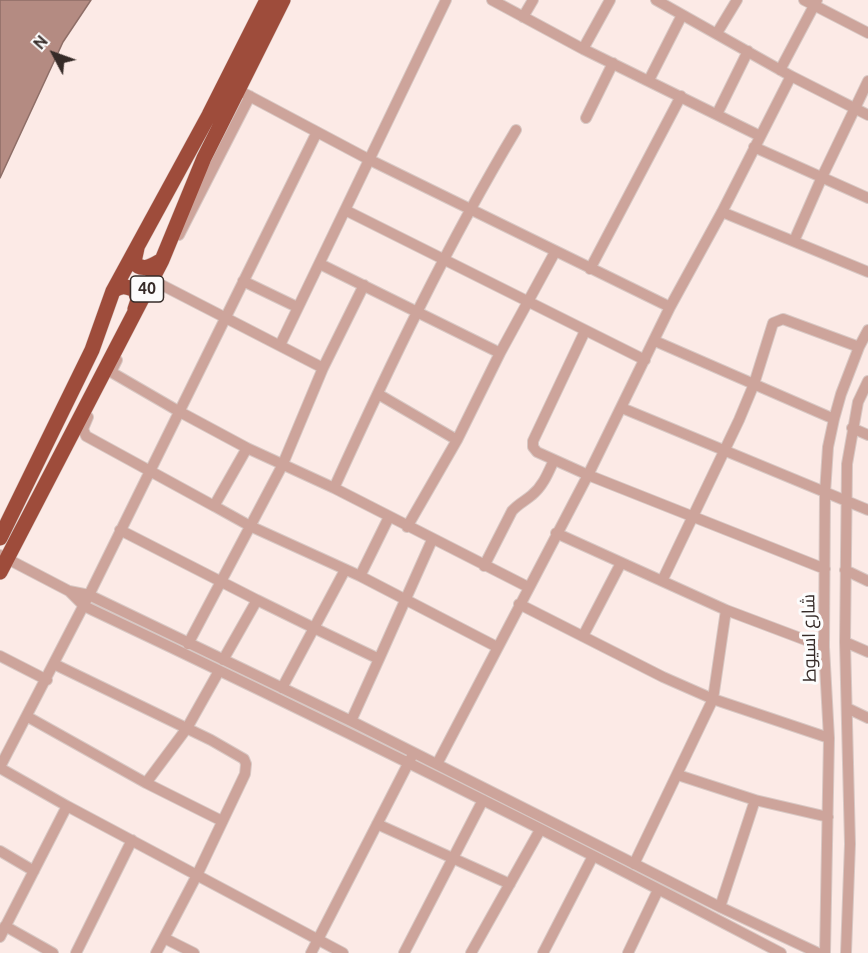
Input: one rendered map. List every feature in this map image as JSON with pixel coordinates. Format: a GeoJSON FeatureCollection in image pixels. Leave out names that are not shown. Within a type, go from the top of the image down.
{"type":"FeatureCollection","features":[{"type":"Feature","properties":{"kind":"highway","name":"40"},"geometry":{"type":"LineString","coordinates":[[0,538],[92,350],[113,291],[209,115],[267,0]]}},
{"type":"Feature","properties":{"kind":"highway","name":"40"},"geometry":{"type":"LineString","coordinates":[[2,562],[162,260],[204,158],[244,93],[283,0]]}},
{"type":"Feature","properties":{"kind":"highway"},"geometry":{"type":"LineString","coordinates":[[136,248],[134,262],[137,267],[152,266],[162,260]]}},
{"type":"Feature","properties":{"kind":"highway"},"geometry":{"type":"LineString","coordinates":[[113,291],[118,287],[126,286],[135,290],[138,300],[134,315]]}},
{"type":"Feature","properties":{"kind":"street"},"geometry":{"type":"LineString","coordinates":[[280,345],[446,0]]}},
{"type":"Feature","properties":{"kind":"street"},"geometry":{"type":"LineString","coordinates":[[492,0],[584,49],[760,136]]}},
{"type":"Feature","properties":{"kind":"street"},"geometry":{"type":"LineString","coordinates":[[523,17],[533,0]]}},
{"type":"Feature","properties":{"kind":"street"},"geometry":{"type":"LineString","coordinates":[[584,49],[610,0]]}},
{"type":"Feature","properties":{"kind":"street"},"geometry":{"type":"LineString","coordinates":[[655,0],[790,76],[868,115]]}},
{"type":"Feature","properties":{"kind":"street"},"geometry":{"type":"LineString","coordinates":[[717,33],[737,0]]}},
{"type":"Feature","properties":{"kind":"street"},"geometry":{"type":"LineString","coordinates":[[780,70],[812,2],[868,33]]}},
{"type":"Feature","properties":{"kind":"street"},"geometry":{"type":"LineString","coordinates":[[649,80],[682,15]]}},
{"type":"Feature","properties":{"kind":"street"},"geometry":{"type":"LineString","coordinates":[[717,114],[748,51]]}},
{"type":"Feature","properties":{"kind":"street"},"geometry":{"type":"LineString","coordinates":[[586,118],[613,63]]}},
{"type":"Feature","properties":{"kind":"street"},"geometry":{"type":"LineString","coordinates":[[437,764],[556,533],[588,476],[670,307],[722,212],[790,76]]}},
{"type":"Feature","properties":{"kind":"street"},"geometry":{"type":"LineString","coordinates":[[794,241],[868,81]]}},
{"type":"Feature","properties":{"kind":"street"},"geometry":{"type":"LineString","coordinates":[[497,647],[360,576],[250,526],[84,433],[83,425],[156,282],[244,93],[368,159],[670,307]]}},
{"type":"Feature","properties":{"kind":"street"},"geometry":{"type":"LineString","coordinates":[[590,269],[681,96]]}},
{"type":"Feature","properties":{"kind":"street"},"geometry":{"type":"LineString","coordinates":[[334,489],[470,208],[516,130]]}},
{"type":"Feature","properties":{"kind":"street"},"geometry":{"type":"LineString","coordinates":[[317,132],[84,606],[0,768],[343,953]]}},
{"type":"Feature","properties":{"kind":"street"},"geometry":{"type":"LineString","coordinates":[[754,147],[868,198]]}},
{"type":"Feature","properties":{"kind":"street"},"geometry":{"type":"LineString","coordinates":[[345,210],[645,360]]}},
{"type":"Feature","properties":{"kind":"street"},"geometry":{"type":"LineString","coordinates":[[722,212],[868,272]]}},
{"type":"Feature","properties":{"kind":"street"},"geometry":{"type":"LineString","coordinates":[[407,527],[457,440],[500,353],[555,252]]}},
{"type":"Feature","properties":{"kind":"street"},"geometry":{"type":"LineString","coordinates":[[320,264],[500,353]]}},
{"type":"Feature","properties":{"kind":"street"},"geometry":{"type":"LineString","coordinates":[[243,281],[297,307]]}},
{"type":"Feature","properties":{"kind":"street"},"geometry":{"type":"LineString","coordinates":[[156,282],[322,368]]}},
{"type":"Feature","properties":{"kind":"street"},"geometry":{"type":"LineString","coordinates":[[188,644],[282,466],[322,368],[364,285]]}},
{"type":"Feature","properties":{"kind":"street"},"geometry":{"type":"LineString","coordinates":[[662,581],[754,384],[772,325],[783,319],[859,347]]}},
{"type":"Feature","properties":{"kind":"street"},"geometry":{"type":"LineString","coordinates":[[585,330],[533,441],[533,447],[537,452],[588,476],[825,569]]}},
{"type":"Feature","properties":{"kind":"street","name":"شارع اسيوط"},"geometry":{"type":"LineString","coordinates":[[825,953],[829,738],[824,647],[825,493],[828,447],[840,394],[868,330]]}},
{"type":"Feature","properties":{"kind":"street"},"geometry":{"type":"LineString","coordinates":[[655,341],[834,419]]}},
{"type":"Feature","properties":{"kind":"street"},"geometry":{"type":"LineString","coordinates":[[111,372],[247,448],[334,489],[528,587]]}},
{"type":"Feature","properties":{"kind":"street","name":"شارع اسيوط"},"geometry":{"type":"LineString","coordinates":[[846,953],[850,844],[845,642],[847,464],[858,402],[868,381]]}},
{"type":"Feature","properties":{"kind":"street"},"geometry":{"type":"LineString","coordinates":[[378,394],[457,440]]}},
{"type":"Feature","properties":{"kind":"street"},"geometry":{"type":"LineString","coordinates":[[840,394],[858,402]]}},
{"type":"Feature","properties":{"kind":"street"},"geometry":{"type":"LineString","coordinates":[[622,408],[868,510]]}},
{"type":"Feature","properties":{"kind":"street"},"geometry":{"type":"LineString","coordinates":[[852,428],[868,435]]}},
{"type":"Feature","properties":{"kind":"street"},"geometry":{"type":"LineString","coordinates":[[214,506],[247,448]]}},
{"type":"Feature","properties":{"kind":"street"},"geometry":{"type":"LineString","coordinates":[[484,566],[512,511],[541,486],[554,460]]}},
{"type":"Feature","properties":{"kind":"street"},"geometry":{"type":"LineString","coordinates":[[360,576],[389,517]]}},
{"type":"Feature","properties":{"kind":"street"},"geometry":{"type":"LineString","coordinates":[[120,530],[379,659]]}},
{"type":"Feature","properties":{"kind":"street"},"geometry":{"type":"LineString","coordinates":[[556,533],[726,610],[824,647]]}},
{"type":"Feature","properties":{"kind":"street"},"geometry":{"type":"LineString","coordinates":[[351,721],[432,540]]}},
{"type":"Feature","properties":{"kind":"street"},"geometry":{"type":"LineString","coordinates":[[2,562],[69,591],[89,595],[188,644],[221,666],[282,688],[351,721],[483,800],[781,953]]}},
{"type":"Feature","properties":{"kind":"street"},"geometry":{"type":"LineString","coordinates":[[583,636],[621,563]]}},
{"type":"Feature","properties":{"kind":"street"},"geometry":{"type":"LineString","coordinates":[[282,688],[345,570]]}},
{"type":"Feature","properties":{"kind":"street"},"geometry":{"type":"LineString","coordinates":[[845,570],[868,581]]}},
{"type":"Feature","properties":{"kind":"street"},"geometry":{"type":"LineString","coordinates":[[69,591],[84,606],[221,666],[412,758],[437,764],[802,950],[818,953]]}},
{"type":"Feature","properties":{"kind":"street"},"geometry":{"type":"LineString","coordinates":[[146,783],[187,728],[257,600]]}},
{"type":"Feature","properties":{"kind":"street"},"geometry":{"type":"LineString","coordinates":[[519,604],[663,677],[713,699],[829,738]]}},
{"type":"Feature","properties":{"kind":"street"},"geometry":{"type":"LineString","coordinates":[[634,864],[713,699],[726,610]]}},
{"type":"Feature","properties":{"kind":"street"},"geometry":{"type":"LineString","coordinates":[[845,642],[868,652]]}},
{"type":"Feature","properties":{"kind":"street"},"geometry":{"type":"LineString","coordinates":[[0,656],[47,680]]}},
{"type":"Feature","properties":{"kind":"street"},"geometry":{"type":"LineString","coordinates":[[54,664],[187,728],[240,756],[246,764],[245,774],[197,875],[156,953]]}},
{"type":"Feature","properties":{"kind":"street"},"geometry":{"type":"LineString","coordinates":[[847,708],[868,718]]}},
{"type":"Feature","properties":{"kind":"street"},"geometry":{"type":"LineString","coordinates":[[28,717],[146,783],[222,821]]}},
{"type":"Feature","properties":{"kind":"street"},"geometry":{"type":"LineString","coordinates":[[310,953],[412,758]]}},
{"type":"Feature","properties":{"kind":"street"},"geometry":{"type":"LineString","coordinates":[[678,775],[754,800],[828,817]]}},
{"type":"Feature","properties":{"kind":"street"},"geometry":{"type":"LineString","coordinates":[[404,953],[483,800]]}},
{"type":"Feature","properties":{"kind":"street"},"geometry":{"type":"LineString","coordinates":[[720,907],[754,800]]}},
{"type":"Feature","properties":{"kind":"street"},"geometry":{"type":"LineString","coordinates":[[0,937],[67,806]]}},
{"type":"Feature","properties":{"kind":"street"},"geometry":{"type":"LineString","coordinates":[[376,824],[510,884]]}},
{"type":"Feature","properties":{"kind":"street"},"geometry":{"type":"LineString","coordinates":[[471,953],[540,830]]}},
{"type":"Feature","properties":{"kind":"street"},"geometry":{"type":"LineString","coordinates":[[76,953],[132,840]]}},
{"type":"Feature","properties":{"kind":"street"},"geometry":{"type":"LineString","coordinates":[[0,851],[34,871]]}},
{"type":"Feature","properties":{"kind":"street"},"geometry":{"type":"LineString","coordinates":[[543,953],[593,856]]}},
{"type":"Feature","properties":{"kind":"street"},"geometry":{"type":"LineString","coordinates":[[628,953],[658,890]]}},
{"type":"Feature","properties":{"kind":"street"},"geometry":{"type":"LineString","coordinates":[[5,926],[53,953]]}},
{"type":"Feature","properties":{"kind":"street"},"geometry":{"type":"LineString","coordinates":[[164,938],[194,953]]}},
{"type":"Feature","properties":{"kind":"shaded area"},"geometry":{"type":"Polygon","coordinates":[[[0,0],[91,0],[63,42],[0,178],[0,0]]]}}]}
